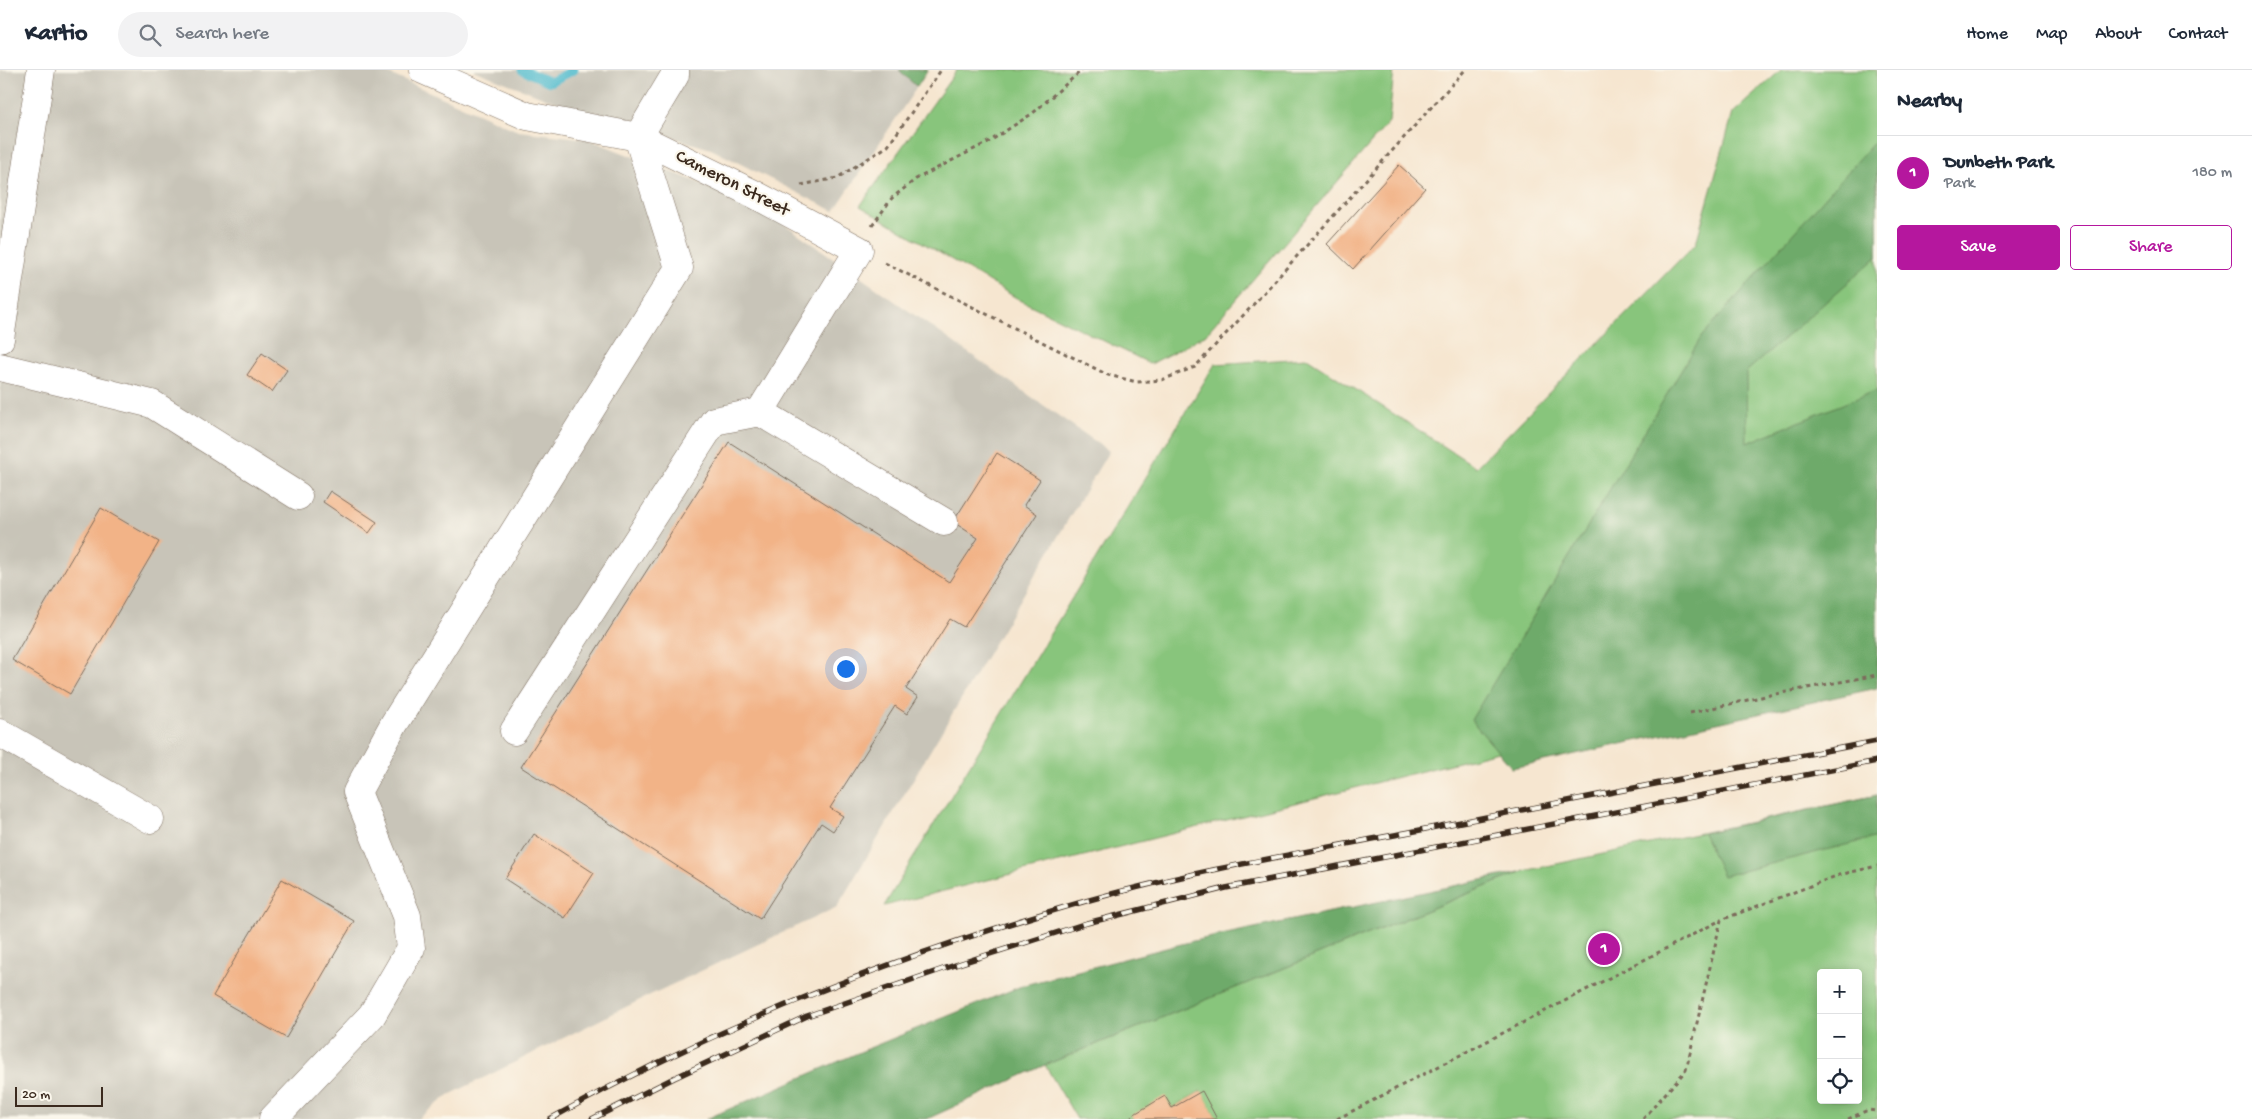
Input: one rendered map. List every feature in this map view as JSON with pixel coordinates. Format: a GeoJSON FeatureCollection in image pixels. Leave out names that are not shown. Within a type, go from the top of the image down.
{"type":"FeatureCollection","features":[{"type":"Feature","properties":{"kind":"street"},"geometry":{"type":"LineString","coordinates":[[0,339],[40,70]]}},
{"type":"Feature","properties":{"kind":"street","name":"Cameron Street"},"geometry":{"type":"LineString","coordinates":[[422,70],[527,116],[638,137],[754,194],[859,250]]}},
{"type":"Feature","properties":{"kind":"street"},"geometry":{"type":"LineString","coordinates":[[273,1119],[372,1015],[411,948],[407,916],[356,792],[394,724],[679,268],[638,137],[675,75],[675,70]]}},
{"type":"Feature","properties":{"kind":"street"},"geometry":{"type":"LineString","coordinates":[[760,412],[859,250]]}},
{"type":"Feature","properties":{"kind":"street"},"geometry":{"type":"LineString","coordinates":[[0,367],[152,404],[298,496]]}},
{"type":"Feature","properties":{"kind":"street"},"geometry":{"type":"LineString","coordinates":[[514,731],[714,421],[760,412],[944,522]]}},
{"type":"Feature","properties":{"kind":"street"},"geometry":{"type":"LineString","coordinates":[[0,733],[150,819]]}},
{"type":"Feature","properties":{"kind":"path"},"geometry":{"type":"LineString","coordinates":[[800,185],[837,178],[888,146],[941,70]]}},
{"type":"Feature","properties":{"kind":"path"},"geometry":{"type":"LineString","coordinates":[[1082,70],[1033,113],[990,142],[916,179],[892,198],[872,226],[859,250],[1108,375],[1138,382],[1162,380],[1195,367],[1466,70]]}},
{"type":"Feature","properties":{"kind":"path"},"geometry":{"type":"LineString","coordinates":[[1690,713],[1779,693],[1877,675]]}},
{"type":"Feature","properties":{"kind":"path"},"geometry":{"type":"LineString","coordinates":[[1337,1119],[1721,920],[1839,875],[1877,866]]}},
{"type":"Feature","properties":{"kind":"path"},"geometry":{"type":"LineString","coordinates":[[1643,1119],[1686,1070],[1721,920]]}},
{"type":"Feature","properties":{"kind":"path"},"geometry":{"type":"LineString","coordinates":[[1848,1119],[1868,1110],[1877,1111]]}},
{"type":"Feature","properties":{"kind":"shaded area"},"geometry":{"type":"Polygon","coordinates":[[[0,70],[380,70],[518,131],[588,139],[760,207],[1109,451],[837,907],[648,996],[449,1095],[418,1119],[0,1119],[0,70]]]}},
{"type":"Feature","properties":{"kind":"shaded area"},"geometry":{"type":"Polygon","coordinates":[[[473,70],[899,70],[917,87],[834,211],[711,149],[561,104],[473,70]]]}},
{"type":"Feature","properties":{"kind":"green space"},"geometry":{"type":"Polygon","coordinates":[[[899,70],[928,70],[917,87],[899,70]]]}},
{"type":"Feature","properties":{"kind":"green space"},"geometry":{"type":"Polygon","coordinates":[[[957,70],[1394,70],[1389,122],[1205,335],[1151,364],[1020,300],[860,206],[957,70]]]}},
{"type":"Feature","properties":{"kind":"green space"},"geometry":{"type":"Polygon","coordinates":[[[1781,70],[1877,70],[1877,413],[1542,741],[884,906],[1215,364],[1307,358],[1476,467],[1696,243],[1733,113],[1781,70]]]}},
{"type":"Feature","properties":{"kind":"green space"},"geometry":{"type":"Polygon","coordinates":[[[1877,139],[1877,257],[1746,372],[1747,443],[1877,390],[1877,688],[1512,768],[1471,720],[1702,336],[1877,139]]]}},
{"type":"Feature","properties":{"kind":"green space"},"geometry":{"type":"Polygon","coordinates":[[[1877,795],[1877,1119],[1217,1119],[1201,1091],[1172,1108],[1165,1097],[1133,1119],[1077,1119],[1045,1065],[1524,871],[1877,795]]]}},
{"type":"Feature","properties":{"kind":"green space"},"geometry":{"type":"Polygon","coordinates":[[[1877,795],[1877,837],[1723,876],[1703,833],[1877,795]]]}},
{"type":"Feature","properties":{"kind":"green space"},"geometry":{"type":"Polygon","coordinates":[[[1524,871],[1045,1065],[927,1119],[706,1119],[867,1049],[1024,985],[1193,941],[1524,871]]]}},
{"type":"Feature","properties":{"kind":"building"},"geometry":{"type":"Polygon","coordinates":[[[1399,165],[1425,188],[1353,269],[1327,244],[1399,165]]]}},
{"type":"Feature","properties":{"kind":"building"},"geometry":{"type":"Polygon","coordinates":[[[262,353],[287,370],[272,392],[247,375],[262,353]]]}},
{"type":"Feature","properties":{"kind":"building"},"geometry":{"type":"Polygon","coordinates":[[[729,442],[949,582],[978,538],[953,522],[997,453],[1040,480],[1024,505],[1037,514],[964,627],[950,619],[906,689],[918,697],[907,714],[895,706],[830,808],[843,816],[833,831],[821,823],[760,919],[521,767],[729,442]]]}},
{"type":"Feature","properties":{"kind":"building"},"geometry":{"type":"Polygon","coordinates":[[[330,491],[377,522],[369,533],[323,502],[330,491]]]}},
{"type":"Feature","properties":{"kind":"building"},"geometry":{"type":"Polygon","coordinates":[[[101,508],[159,542],[70,694],[12,660],[101,508]]]}},
{"type":"Feature","properties":{"kind":"building"},"geometry":{"type":"Polygon","coordinates":[[[534,834],[594,873],[565,918],[505,879],[534,834]]]}},
{"type":"Feature","properties":{"kind":"building"},"geometry":{"type":"Polygon","coordinates":[[[282,879],[354,921],[286,1038],[213,996],[282,879]]]}},
{"type":"Feature","properties":{"kind":"building"},"geometry":{"type":"Polygon","coordinates":[[[1202,1091],[1217,1119],[1133,1119],[1131,1116],[1165,1096],[1172,1108],[1202,1091]]]}},
{"type":"Feature","properties":{"kind":"waterway"},"geometry":{"type":"LineString","coordinates":[[522,70],[550,82],[574,70]]}},
{"type":"Feature","properties":{"kind":"railway"},"geometry":{"type":"LineString","coordinates":[[550,1119],[675,1054],[805,997],[938,948],[1072,905],[1154,883],[1238,865],[1877,741]]}},
{"type":"Feature","properties":{"kind":"railway"},"geometry":{"type":"LineString","coordinates":[[592,1119],[674,1078],[807,1016],[946,968],[1087,923],[1226,888],[1877,761]]}},
{"type":"Feature","properties":{"kind":"place","name":"Dunbeth Park"},"geometry":{"type":"Point","coordinates":[1604,949]}}]}
